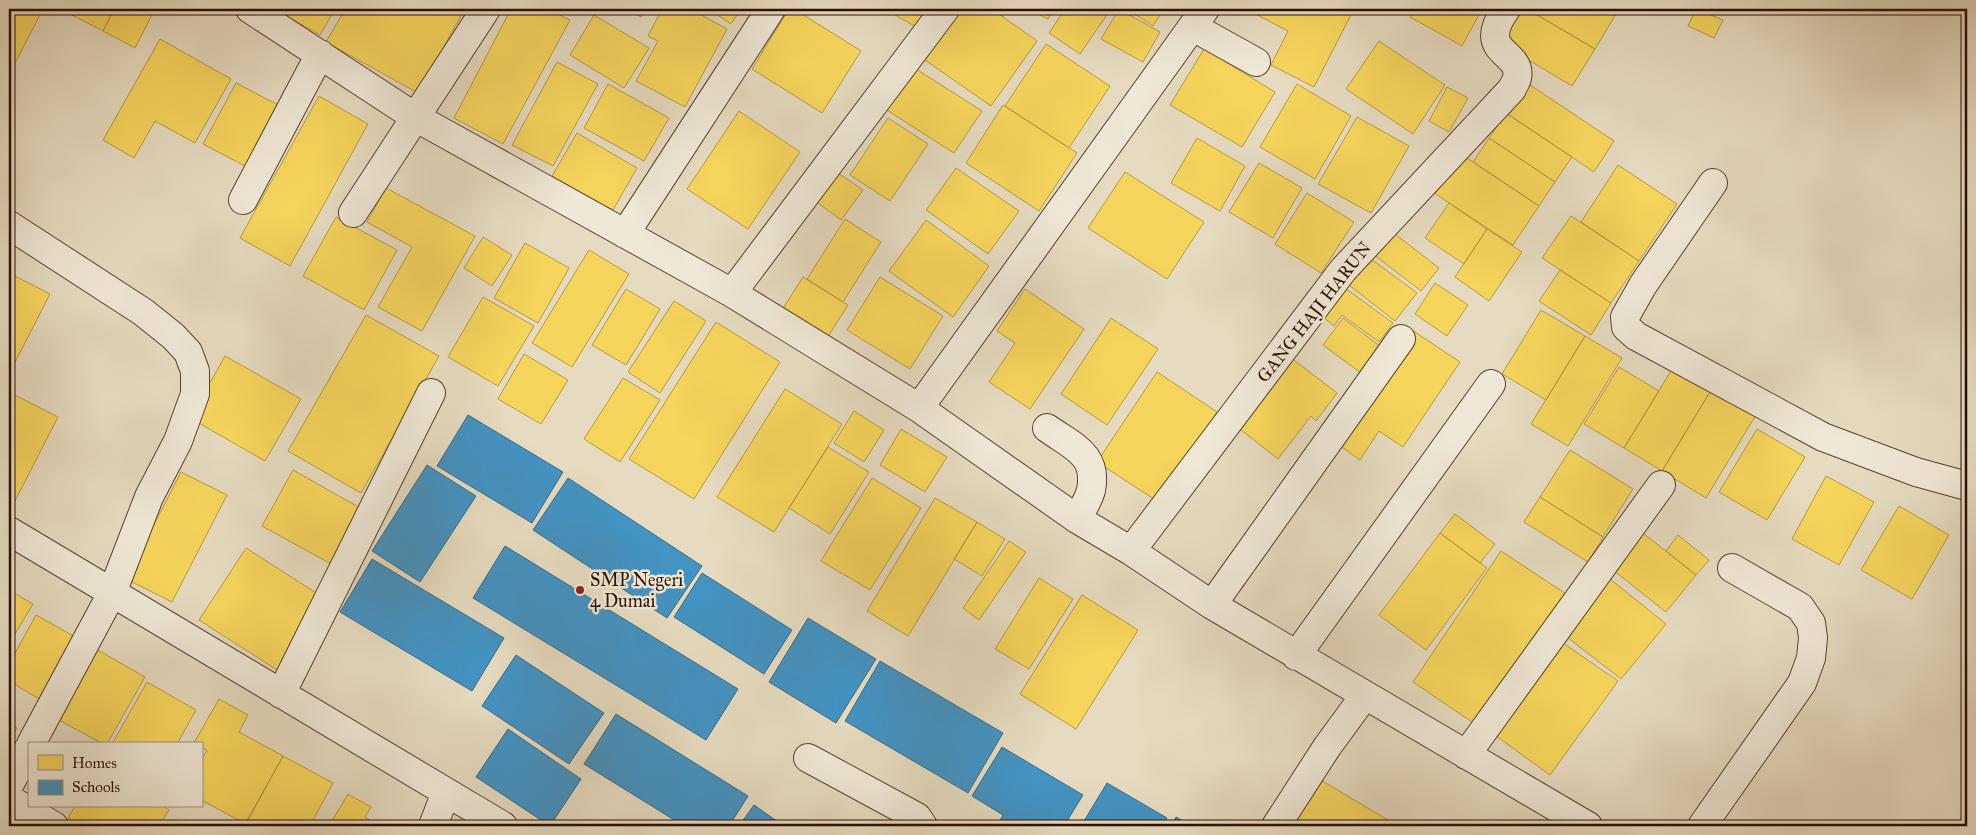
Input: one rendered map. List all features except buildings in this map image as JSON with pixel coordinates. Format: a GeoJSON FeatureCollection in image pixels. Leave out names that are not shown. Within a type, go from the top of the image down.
{"type":"FeatureCollection","features":[{"type":"Feature","properties":{"kind":"street"},"geometry":{"type":"LineString","coordinates":[[250,9],[415,117],[732,294],[918,408],[1078,518],[1212,605],[1588,826]]}},
{"type":"Feature","properties":{"kind":"street"},"geometry":{"type":"LineString","coordinates":[[353,213],[486,9]]}},
{"type":"Feature","properties":{"kind":"street"},"geometry":{"type":"LineString","coordinates":[[625,234],[771,9]]}},
{"type":"Feature","properties":{"kind":"street"},"geometry":{"type":"LineString","coordinates":[[732,294],[945,9]]}},
{"type":"Feature","properties":{"kind":"street","name":"GANG HAJI HARUN"},"geometry":{"type":"LineString","coordinates":[[1131,551],[1343,270],[1512,89],[1517,77],[1516,65],[1495,42],[1495,32],[1506,9]]}},
{"type":"Feature","properties":{"kind":"street"},"geometry":{"type":"LineString","coordinates":[[918,408],[1199,18],[1256,62]]}},
{"type":"Feature","properties":{"kind":"street"},"geometry":{"type":"LineString","coordinates":[[243,200],[320,54]]}},
{"type":"Feature","properties":{"kind":"street"},"geometry":{"type":"LineString","coordinates":[[1713,183],[1643,285],[1625,317],[1626,327],[1645,340],[1823,437],[1916,472],[1967,486]]}},
{"type":"Feature","properties":{"kind":"street"},"geometry":{"type":"LineString","coordinates":[[9,225],[144,312],[173,336],[188,352],[195,371],[195,394],[178,441],[149,497],[112,593],[32,742]]}},
{"type":"Feature","properties":{"kind":"street"},"geometry":{"type":"LineString","coordinates":[[1212,605],[1401,339]]}},
{"type":"Feature","properties":{"kind":"street"},"geometry":{"type":"LineString","coordinates":[[1296,656],[1491,384]]}},
{"type":"Feature","properties":{"kind":"street"},"geometry":{"type":"LineString","coordinates":[[281,694],[431,393]]}},
{"type":"Feature","properties":{"kind":"street"},"geometry":{"type":"LineString","coordinates":[[1047,428],[1088,457],[1092,470],[1091,491],[1078,518]]}},
{"type":"Feature","properties":{"kind":"street"},"geometry":{"type":"LineString","coordinates":[[1466,755],[1661,485]]}},
{"type":"Feature","properties":{"kind":"street"},"geometry":{"type":"LineString","coordinates":[[9,531],[504,826]]}},
{"type":"Feature","properties":{"kind":"street"},"geometry":{"type":"LineString","coordinates":[[1702,826],[1802,683],[1811,658],[1813,638],[1811,623],[1800,607],[1732,568]]}},
{"type":"Feature","properties":{"kind":"street"},"geometry":{"type":"LineString","coordinates":[[1276,826],[1327,747],[1365,695]]}},
{"type":"Feature","properties":{"kind":"street"},"geometry":{"type":"LineString","coordinates":[[9,785],[28,750]]}},
{"type":"Feature","properties":{"kind":"street"},"geometry":{"type":"LineString","coordinates":[[808,758],[917,817],[923,826]]}},
{"type":"Feature","properties":{"kind":"street"},"geometry":{"type":"LineString","coordinates":[[433,826],[446,792]]}},
{"type":"Feature","properties":{"kind":"street"},"geometry":{"type":"LineString","coordinates":[[9,799],[54,826]]}},
{"type":"Feature","properties":{"kind":"place","name":"SMP Negeri 4 Dumai"},"geometry":{"type":"Point","coordinates":[580,590]}}]}
